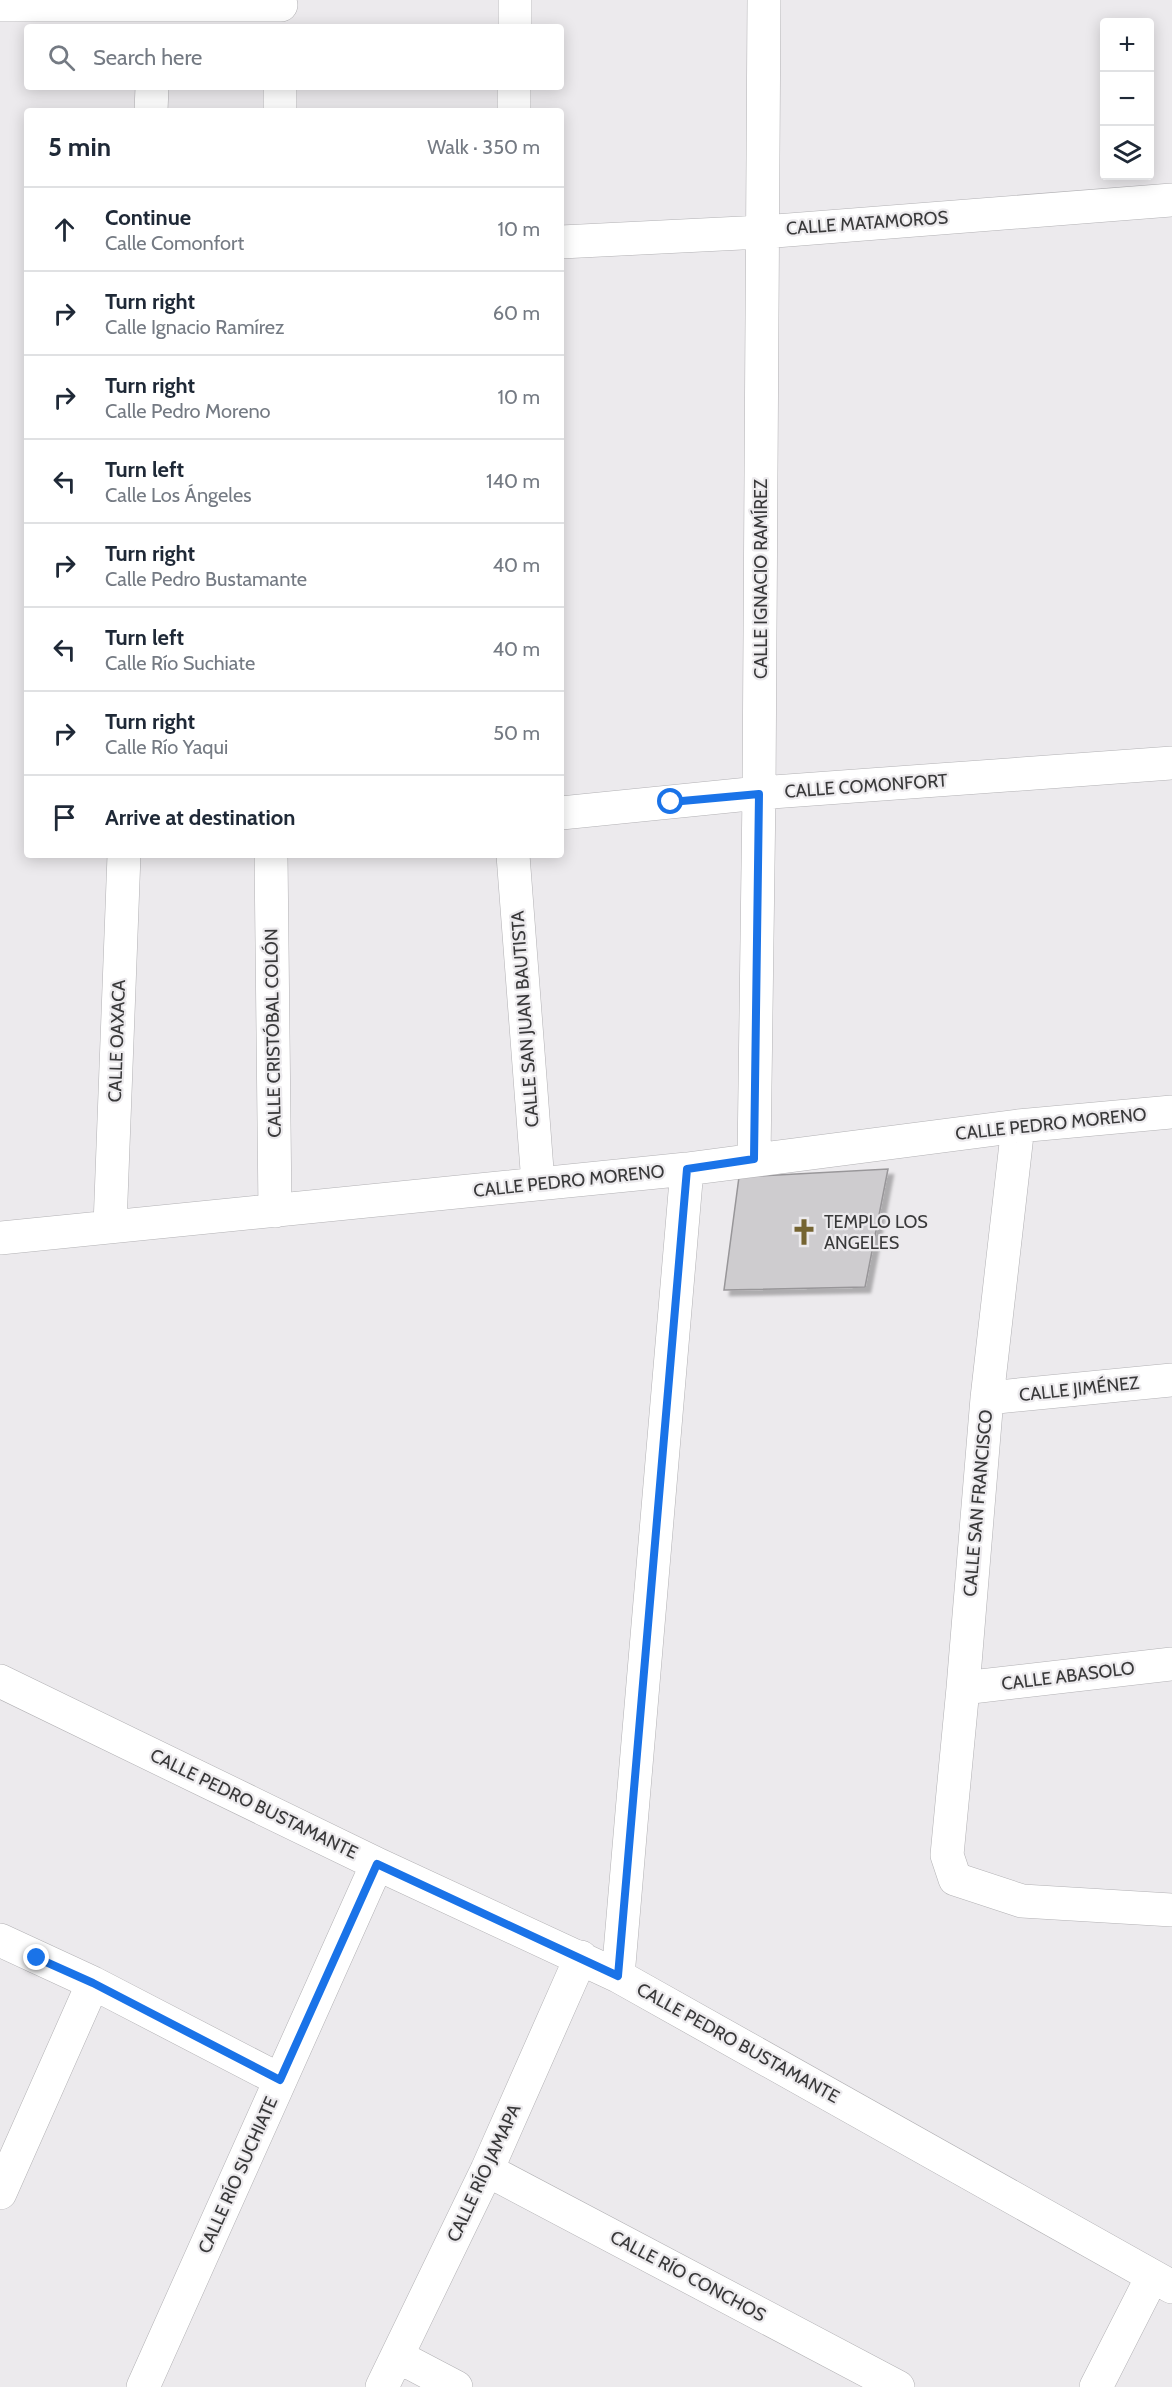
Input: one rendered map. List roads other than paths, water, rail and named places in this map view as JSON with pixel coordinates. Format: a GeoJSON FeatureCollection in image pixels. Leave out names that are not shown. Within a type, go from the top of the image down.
{"type":"FeatureCollection","features":[{"type":"Feature","properties":{"kind":"street"},"geometry":{"type":"LineString","coordinates":[[515,0],[515,24]]}},
{"type":"Feature","properties":{"kind":"street","name":"CALLE IGNACIO RAMÍREZ"},"geometry":{"type":"LineString","coordinates":[[754,1159],[759,794],[764,0]]}},
{"type":"Feature","properties":{"kind":"street"},"geometry":{"type":"LineString","coordinates":[[0,5],[281,11]]}},
{"type":"Feature","properties":{"kind":"street"},"geometry":{"type":"LineString","coordinates":[[151,108],[152,90]]}},
{"type":"Feature","properties":{"kind":"street"},"geometry":{"type":"LineString","coordinates":[[280,90],[280,108]]}},
{"type":"Feature","properties":{"kind":"street"},"geometry":{"type":"LineString","coordinates":[[514,90],[514,108]]}},
{"type":"Feature","properties":{"kind":"street","name":"CALLE MATAMOROS"},"geometry":{"type":"LineString","coordinates":[[564,242],[762,231],[1172,200]]}},
{"type":"Feature","properties":{"kind":"street","name":"CALLE COMONFORT"},"geometry":{"type":"LineString","coordinates":[[564,813],[759,794],[1172,763]]}},
{"type":"Feature","properties":{"kind":"street","name":"CALLE OAXACA"},"geometry":{"type":"LineString","coordinates":[[110,1226],[124,858]]}},
{"type":"Feature","properties":{"kind":"street","name":"CALLE CRISTÓBAL COLÓN"},"geometry":{"type":"LineString","coordinates":[[271,858],[275,1210]]}},
{"type":"Feature","properties":{"kind":"street","name":"CALLE SAN JUAN BAUTISTA"},"geometry":{"type":"LineString","coordinates":[[513,858],[538,1183]]}},
{"type":"Feature","properties":{"kind":"street","name":"CALLE PEDRO MORENO"},"geometry":{"type":"LineString","coordinates":[[0,1238],[687,1169],[1018,1126],[1172,1112]]}},
{"type":"Feature","properties":{"kind":"street","name":"CALLE SAN FRANCISCO"},"geometry":{"type":"LineString","coordinates":[[1018,1126],[987,1398],[947,1855],[955,1879],[1022,1900],[1172,1910]]}},
{"type":"Feature","properties":{"kind":"street"},"geometry":{"type":"LineString","coordinates":[[618,1976],[687,1169]]}},
{"type":"Feature","properties":{"kind":"street","name":"CALLE JIMÉNEZ"},"geometry":{"type":"LineString","coordinates":[[987,1398],[1172,1380]]}},
{"type":"Feature","properties":{"kind":"street","name":"CALLE ABASOLO"},"geometry":{"type":"LineString","coordinates":[[963,1688],[1172,1664]]}},
{"type":"Feature","properties":{"kind":"street","name":"CALLE PEDRO BUSTAMANTE"},"geometry":{"type":"LineString","coordinates":[[0,1681],[377,1864],[618,1976],[1162,2282]]}},
{"type":"Feature","properties":{"kind":"street","name":"CALLE RÍO SUCHIATE"},"geometry":{"type":"LineString","coordinates":[[143,2387],[377,1864]]}},
{"type":"Feature","properties":{"kind":"street"},"geometry":{"type":"LineString","coordinates":[[0,1941],[93,1983],[280,2080]]}},
{"type":"Feature","properties":{"kind":"street","name":"CALLE RÍO JAMAPA"},"geometry":{"type":"LineString","coordinates":[[382,2387],[487,2170],[581,1957]]}},
{"type":"Feature","properties":{"kind":"street"},"geometry":{"type":"LineString","coordinates":[[2,2183],[93,1983]]}},
{"type":"Feature","properties":{"kind":"street","name":"CALLE RÍO CONCHOS"},"geometry":{"type":"LineString","coordinates":[[487,2170],[882,2383]]}},
{"type":"Feature","properties":{"kind":"street"},"geometry":{"type":"LineString","coordinates":[[1096,2387],[1162,2282]]}},
{"type":"Feature","properties":{"kind":"street"},"geometry":{"type":"LineString","coordinates":[[397,2356],[456,2387]]}},
{"type":"Feature","properties":{"kind":"place","name":"TEMPLO LOS ANGELES"},"geometry":{"type":"Point","coordinates":[804,1232]}}]}
